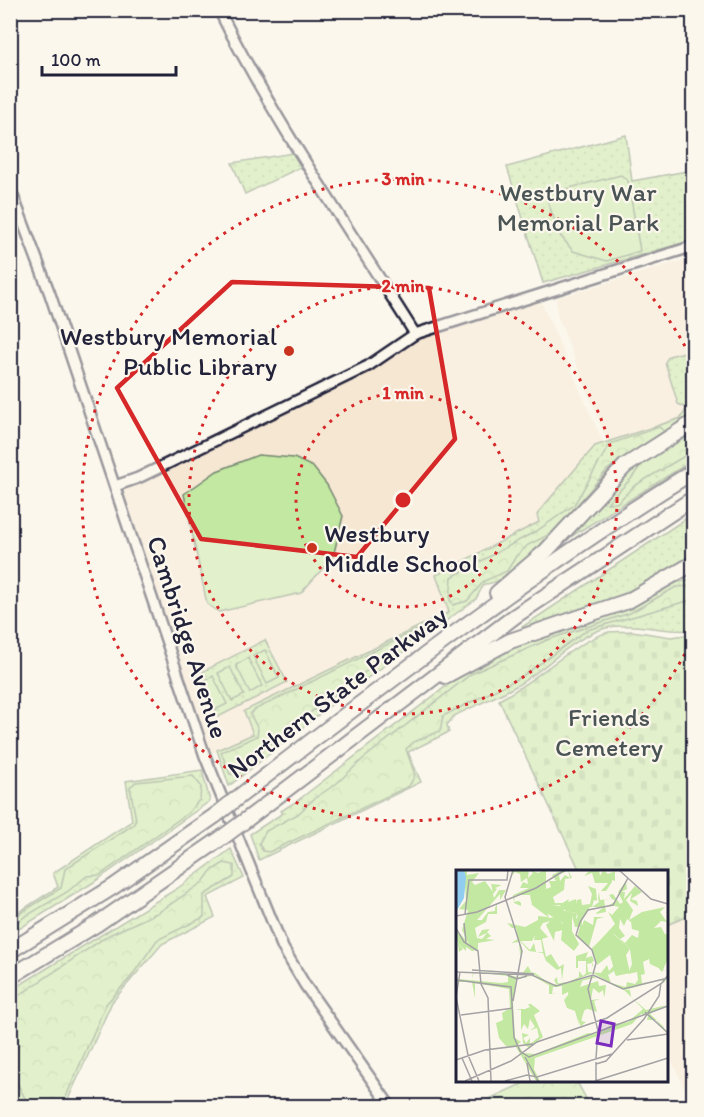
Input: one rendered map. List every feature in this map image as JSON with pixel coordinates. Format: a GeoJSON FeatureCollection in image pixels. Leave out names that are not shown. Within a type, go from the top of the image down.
{"type":"FeatureCollection","features":[{"type":"Feature","properties":{"kind":"highway"},"geometry":{"type":"LineString","coordinates":[[465,624],[509,581],[546,551],[625,466],[693,422]]}},
{"type":"Feature","properties":{"kind":"highway","name":"Northern State Parkway"},"geometry":{"type":"LineString","coordinates":[[10,951],[104,893],[216,815],[465,624],[589,538],[693,471]]}},
{"type":"Feature","properties":{"kind":"highway","name":"Northern State Parkway"},"geometry":{"type":"LineString","coordinates":[[10,977],[97,924],[223,837],[410,694],[548,593],[693,498]]}},
{"type":"Feature","properties":{"kind":"highway"},"geometry":{"type":"LineString","coordinates":[[410,694],[500,645],[618,605],[693,563]]}},
{"type":"Feature","properties":{"kind":"highway"},"geometry":{"type":"LineString","coordinates":[[675,575],[693,573]]}},
{"type":"Feature","properties":{"kind":"street"},"geometry":{"type":"LineString","coordinates":[[219,10],[239,50],[295,144],[415,334]]}},
{"type":"Feature","properties":{"kind":"street","name":"Cambridge Avenue"},"geometry":{"type":"LineString","coordinates":[[10,188],[115,486],[205,756],[283,948],[305,985],[390,1107]]}},
{"type":"Feature","properties":{"kind":"street"},"geometry":{"type":"LineString","coordinates":[[115,486],[138,478],[368,366],[415,334],[693,246]]}},
{"type":"Feature","properties":{"kind":"highlighted area"},"geometry":{"type":"Polygon","coordinates":[[[232,282],[429,288],[455,439],[357,557],[201,539],[117,388],[232,282]]]}},
{"type":"Feature","properties":{"kind":"shaded area"},"geometry":{"type":"Polygon","coordinates":[[[693,257],[694,413],[609,446],[557,315],[556,298],[693,257]]]}},
{"type":"Feature","properties":{"kind":"shaded area","name":"Westbury Middle School"},"geometry":{"type":"Polygon","coordinates":[[[538,294],[606,449],[572,505],[449,612],[245,711],[254,734],[205,756],[115,486],[315,392],[415,334],[538,294]]]}},
{"type":"Feature","properties":{"kind":"shaded area"},"geometry":{"type":"Polygon","coordinates":[[[693,914],[693,1106],[668,1053],[668,925],[693,914]]]}},
{"type":"Feature","properties":{"kind":"green space","name":"Westbury War Memorial Park"},"geometry":{"type":"Polygon","coordinates":[[[626,135],[632,181],[693,170],[693,240],[543,283],[507,167],[626,135]]]}},
{"type":"Feature","properties":{"kind":"green space"},"geometry":{"type":"Polygon","coordinates":[[[293,153],[303,166],[245,194],[232,163],[293,153]]]}},
{"type":"Feature","properties":{"kind":"green space"},"geometry":{"type":"Polygon","coordinates":[[[621,175],[628,181],[640,251],[607,261],[573,251],[560,235],[545,194],[621,175]]]}},
{"type":"Feature","properties":{"kind":"green space"},"geometry":{"type":"Polygon","coordinates":[[[693,350],[695,383],[693,408],[681,426],[623,461],[534,556],[500,580],[484,584],[476,599],[336,701],[229,786],[217,750],[253,734],[244,711],[449,612],[436,575],[539,522],[537,515],[541,509],[595,446],[681,418],[687,408],[678,404],[665,362],[669,356],[693,350]]]}},
{"type":"Feature","properties":{"kind":"green space"},"geometry":{"type":"Polygon","coordinates":[[[659,427],[664,431],[607,470],[554,532],[528,545],[516,556],[507,571],[484,581],[467,601],[453,605],[450,600],[452,577],[538,530],[574,505],[610,444],[659,427]]]}},
{"type":"Feature","properties":{"kind":"green space"},"geometry":{"type":"Polygon","coordinates":[[[689,435],[694,437],[693,460],[564,541],[627,472],[689,435]]]}},
{"type":"Feature","properties":{"kind":"green space"},"geometry":{"type":"Polygon","coordinates":[[[690,436],[693,439],[693,451],[634,486],[617,503],[607,503],[631,479],[648,455],[690,436]]]}},
{"type":"Feature","properties":{"kind":"green space"},"geometry":{"type":"Polygon","coordinates":[[[258,455],[294,458],[313,467],[327,485],[343,516],[333,557],[301,593],[219,612],[207,604],[184,494],[217,471],[258,455]]]}},
{"type":"Feature","properties":{"kind":"green space"},"geometry":{"type":"Polygon","coordinates":[[[693,514],[693,559],[632,596],[524,633],[522,627],[693,514]]]}},
{"type":"Feature","properties":{"kind":"green space"},"geometry":{"type":"Polygon","coordinates":[[[693,580],[693,630],[617,626],[582,638],[516,686],[454,716],[447,725],[449,732],[408,752],[421,782],[259,860],[250,834],[283,813],[281,811],[462,674],[514,646],[600,618],[678,582],[693,580]]]}},
{"type":"Feature","properties":{"kind":"green space"},"geometry":{"type":"Polygon","coordinates":[[[693,586],[693,597],[687,601],[587,630],[521,677],[443,716],[440,731],[414,742],[406,749],[415,775],[409,786],[269,852],[263,851],[259,843],[266,831],[298,814],[363,759],[471,674],[547,640],[630,613],[676,587],[693,586]]]}},
{"type":"Feature","properties":{"kind":"green space"},"geometry":{"type":"Polygon","coordinates":[[[442,620],[349,683],[267,746],[248,767],[236,775],[230,774],[221,752],[257,736],[258,729],[250,714],[254,710],[435,621],[442,620]]]}},
{"type":"Feature","properties":{"kind":"green space","name":"Friends Cemetery"},"geometry":{"type":"Polygon","coordinates":[[[632,631],[671,637],[693,634],[693,914],[668,925],[668,870],[580,870],[499,700],[583,644],[609,632],[632,631]]]}},
{"type":"Feature","properties":{"kind":"green space"},"geometry":{"type":"Polygon","coordinates":[[[265,640],[287,682],[218,717],[196,675],[265,640]]]}},
{"type":"Feature","properties":{"kind":"green space"},"geometry":{"type":"Polygon","coordinates":[[[265,650],[279,678],[267,684],[253,656],[265,650]]]}},
{"type":"Feature","properties":{"kind":"green space"},"geometry":{"type":"Polygon","coordinates":[[[248,658],[262,686],[250,693],[236,665],[248,658]]]}},
{"type":"Feature","properties":{"kind":"green space"},"geometry":{"type":"Polygon","coordinates":[[[230,667],[244,695],[232,701],[218,673],[230,667]]]}},
{"type":"Feature","properties":{"kind":"green space"},"geometry":{"type":"Polygon","coordinates":[[[213,676],[227,704],[215,710],[201,682],[213,676]]]}},
{"type":"Feature","properties":{"kind":"green space"},"geometry":{"type":"Polygon","coordinates":[[[202,770],[210,801],[94,882],[11,934],[11,917],[58,887],[53,873],[132,821],[126,781],[202,770]]]}},
{"type":"Feature","properties":{"kind":"green space"},"geometry":{"type":"Polygon","coordinates":[[[193,776],[201,786],[200,799],[188,813],[100,875],[87,876],[67,892],[11,925],[11,919],[61,888],[65,869],[133,825],[136,820],[130,787],[136,782],[193,776]]]}},
{"type":"Feature","properties":{"kind":"green space"},"geometry":{"type":"Polygon","coordinates":[[[231,849],[244,878],[207,897],[215,917],[162,944],[112,1002],[65,1106],[21,1106],[11,1091],[10,991],[178,888],[231,849]]]}},
{"type":"Feature","properties":{"kind":"green space"},"geometry":{"type":"Polygon","coordinates":[[[224,863],[234,865],[234,877],[204,895],[204,917],[157,940],[131,977],[106,1004],[62,1106],[29,1106],[11,1071],[11,1001],[109,935],[159,912],[203,882],[211,871],[224,863]]]}},
{"type":"Feature","properties":{"kind":"green space"},"geometry":{"type":"Polygon","coordinates":[[[528,1081],[577,1081],[590,1106],[474,1106],[528,1081]]]}},
{"type":"Feature","properties":{"kind":"place","name":"Westbury Memorial Public Library"},"geometry":{"type":"Point","coordinates":[289,351]}},
{"type":"Feature","properties":{"kind":"place","name":"Westbury Middle School"},"geometry":{"type":"Point","coordinates":[312,548]}}]}
